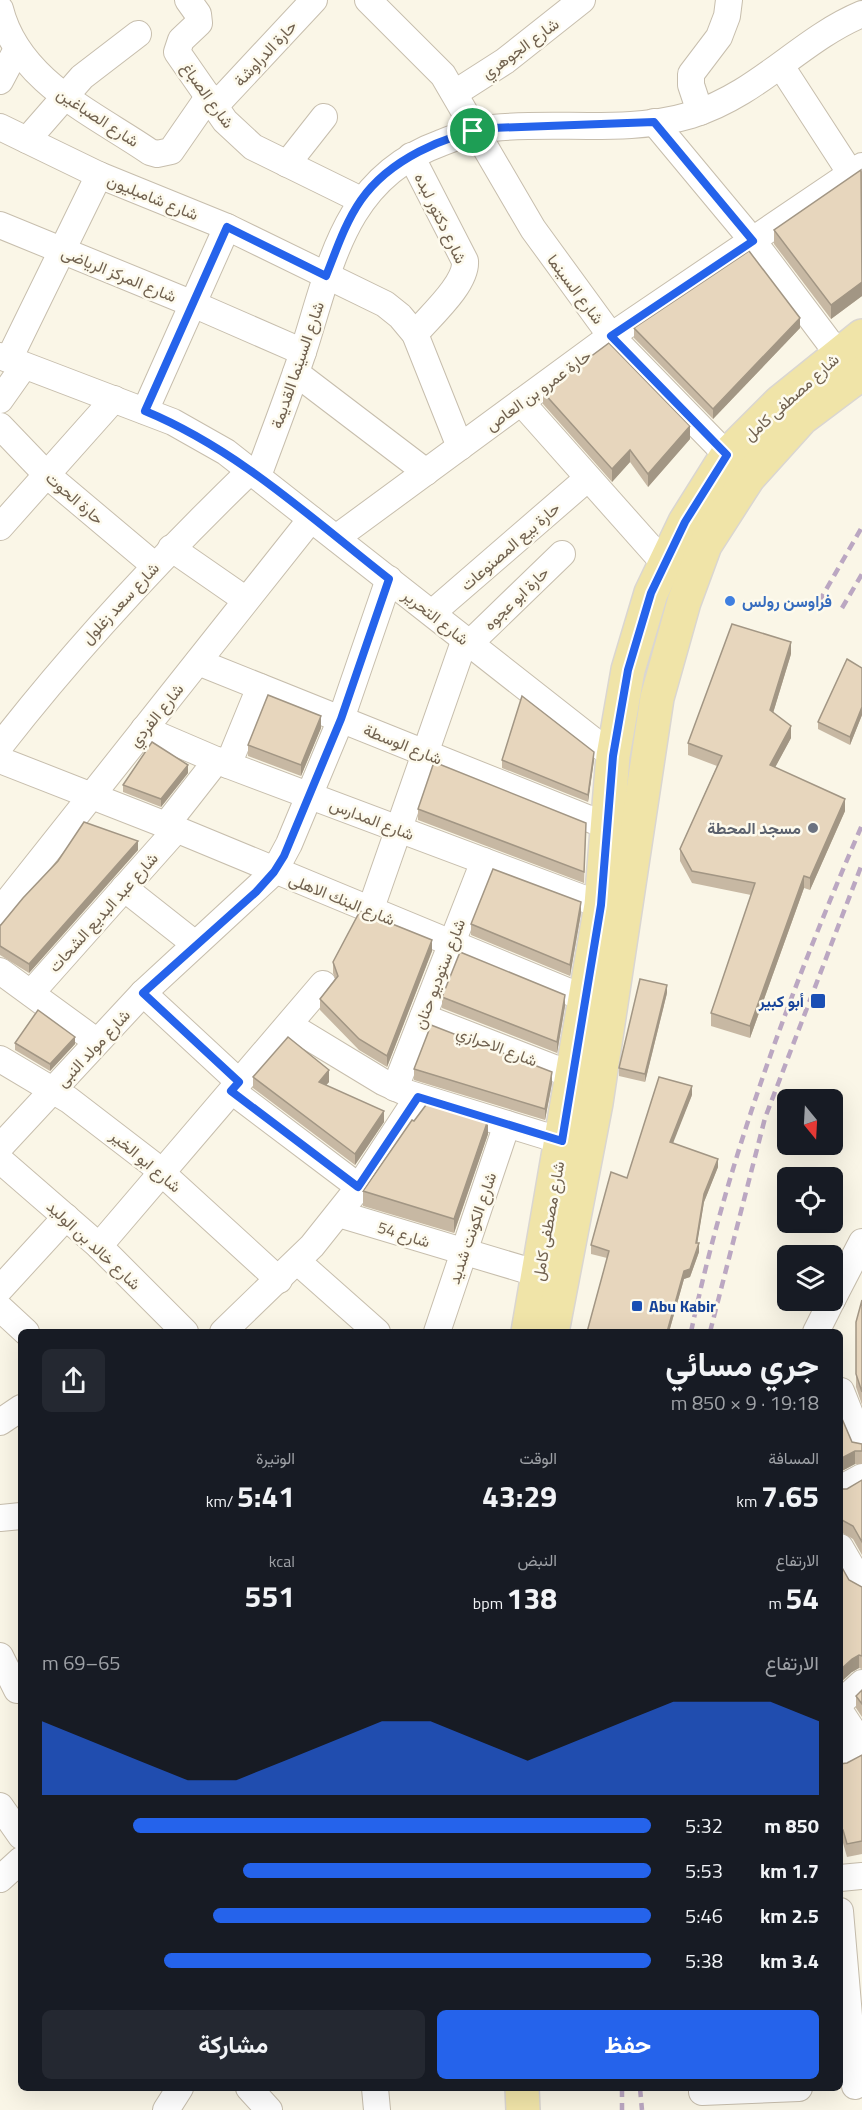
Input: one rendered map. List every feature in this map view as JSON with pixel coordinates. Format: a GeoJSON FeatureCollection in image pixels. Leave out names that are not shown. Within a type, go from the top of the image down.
{"type":"FeatureCollection","features":[{"type":"Feature","properties":{"kind":"main road","name":"شارع مصطفى كامل"},"geometry":{"type":"LineString","coordinates":[[529,1329],[601,905],[613,756],[628,670],[651,593],[685,522],[727,455],[780,402],[854,354]]}},
{"type":"Feature","properties":{"kind":"main road","name":"شارع مصطفى كامل"},"geometry":{"type":"LineString","coordinates":[[553,1329],[596,1103],[657,698],[684,602],[705,545],[748,478],[802,418],[854,354]]}},
{"type":"Feature","properties":{"kind":"main road"},"geometry":{"type":"LineString","coordinates":[[503,2091],[504,2110]]}},
{"type":"Feature","properties":{"kind":"main road"},"geometry":{"type":"LineString","coordinates":[[522,2091],[523,2110]]}},
{"type":"Feature","properties":{"kind":"street","name":"شارع الصباغ"},"geometry":{"type":"LineString","coordinates":[[188,0],[198,14],[199,23],[181,39],[177,52],[238,135],[253,147],[316,175],[361,200]]}},
{"type":"Feature","properties":{"kind":"street","name":"حارة الدراوشة"},"geometry":{"type":"LineString","coordinates":[[212,101],[314,0]]}},
{"type":"Feature","properties":{"kind":"street","name":"شارع السينما"},"geometry":{"type":"LineString","coordinates":[[368,0],[442,75],[455,93],[473,131],[533,229],[611,336],[727,455]]}},
{"type":"Feature","properties":{"kind":"street","name":"شارع الجوهري"},"geometry":{"type":"LineString","coordinates":[[455,93],[505,61],[582,0]]}},
{"type":"Feature","properties":{"kind":"street"},"geometry":{"type":"LineString","coordinates":[[700,112],[691,85],[691,74],[719,37],[727,16],[729,0]]}},
{"type":"Feature","properties":{"kind":"street","name":"شارع الصباغين"},"geometry":{"type":"LineString","coordinates":[[0,9],[17,49],[39,77],[157,154],[171,151],[212,101]]}},
{"type":"Feature","properties":{"kind":"street","name":"شارع السينما القديمة"},"geometry":{"type":"LineString","coordinates":[[254,473],[299,363],[326,276],[348,221],[361,200],[385,176],[411,156],[473,131],[510,126],[654,122],[700,112],[753,87],[833,30],[862,14]]}},
{"type":"Feature","properties":{"kind":"street"},"geometry":{"type":"LineString","coordinates":[[27,140],[65,94],[100,61],[138,34]]}},
{"type":"Feature","properties":{"kind":"street"},"geometry":{"type":"LineString","coordinates":[[0,81],[17,49]]}},
{"type":"Feature","properties":{"kind":"street"},"geometry":{"type":"LineString","coordinates":[[781,66],[857,170]]}},
{"type":"Feature","properties":{"kind":"street"},"geometry":{"type":"LineString","coordinates":[[287,164],[324,117]]}},
{"type":"Feature","properties":{"kind":"street"},"geometry":{"type":"LineString","coordinates":[[654,122],[753,241],[854,354]]}},
{"type":"Feature","properties":{"kind":"street","name":"شارع شامبليون"},"geometry":{"type":"LineString","coordinates":[[0,127],[99,175],[227,227],[385,304],[400,316],[415,334],[460,447]]}},
{"type":"Feature","properties":{"kind":"street","name":"شارع دكتور لبده"},"geometry":{"type":"LineString","coordinates":[[411,156],[465,261],[466,268],[460,281],[415,334]]}},
{"type":"Feature","properties":{"kind":"street","name":"حارة عمرو بن العاص"},"geometry":{"type":"LineString","coordinates":[[336,538],[611,336],[857,170]]}},
{"type":"Feature","properties":{"kind":"street"},"geometry":{"type":"LineString","coordinates":[[0,400],[11,360],[99,175]]}},
{"type":"Feature","properties":{"kind":"street","name":"شارع المركز الرياضى"},"geometry":{"type":"LineString","coordinates":[[0,225],[193,304],[299,363],[426,472]]}},
{"type":"Feature","properties":{"kind":"street"},"geometry":{"type":"LineString","coordinates":[[145,411],[227,227]]}},
{"type":"Feature","properties":{"kind":"street","name":"شارع التحرير"},"geometry":{"type":"LineString","coordinates":[[11,360],[145,411],[200,436],[254,473],[613,756]]}},
{"type":"Feature","properties":{"kind":"street"},"geometry":{"type":"LineString","coordinates":[[0,527],[114,399]]}},
{"type":"Feature","properties":{"kind":"street"},"geometry":{"type":"LineString","coordinates":[[521,402],[665,564]]}},
{"type":"Feature","properties":{"kind":"street","name":"حارة الحوت"},"geometry":{"type":"LineString","coordinates":[[0,426],[47,475],[163,557],[246,600]]}},
{"type":"Feature","properties":{"kind":"street","name":"شارع سعد زغلول"},"geometry":{"type":"LineString","coordinates":[[2,744],[75,652],[163,557],[254,473]]}},
{"type":"Feature","properties":{"kind":"street","name":"حارة بيع المصنوعات"},"geometry":{"type":"LineString","coordinates":[[432,613],[588,478]]}},
{"type":"Feature","properties":{"kind":"street","name":"شارع الفردي"},"geometry":{"type":"LineString","coordinates":[[0,911],[311,519]]}},
{"type":"Feature","properties":{"kind":"street","name":"حارة ابو عجوه"},"geometry":{"type":"LineString","coordinates":[[467,641],[562,554]]}},
{"type":"Feature","properties":{"kind":"street","name":"شارع مولد النبى"},"geometry":{"type":"LineString","coordinates":[[0,1147],[143,993],[195,944],[256,892],[274,872],[289,844],[341,719],[389,579]]}},
{"type":"Feature","properties":{"kind":"street"},"geometry":{"type":"LineString","coordinates":[[370,911],[467,641]]}},
{"type":"Feature","properties":{"kind":"street","name":"شارع الوسطة"},"geometry":{"type":"LineString","coordinates":[[198,662],[607,826]]}},
{"type":"Feature","properties":{"kind":"street","name":"شارع عبد البديع الشحات"},"geometry":{"type":"LineString","coordinates":[[31,993],[124,888],[223,762],[260,687]]}},
{"type":"Feature","properties":{"kind":"street","name":"شارع المدارس"},"geometry":{"type":"LineString","coordinates":[[144,729],[223,762],[601,905]]}},
{"type":"Feature","properties":{"kind":"street","name":"شارع البنك الاهلى"},"geometry":{"type":"LineString","coordinates":[[2,744],[92,795],[584,998]]}},
{"type":"Feature","properties":{"kind":"street","name":"شارع ستوديو حنان"},"geometry":{"type":"LineString","coordinates":[[226,1329],[298,1262],[339,1214],[358,1187],[406,1092],[423,1017],[484,861]]}},
{"type":"Feature","properties":{"kind":"street"},"geometry":{"type":"LineString","coordinates":[[124,888],[195,944]]}},
{"type":"Feature","properties":{"kind":"street"},"geometry":{"type":"LineString","coordinates":[[0,971],[96,1041]]}},
{"type":"Feature","properties":{"kind":"street"},"geometry":{"type":"LineString","coordinates":[[99,1246],[323,984]]}},
{"type":"Feature","properties":{"kind":"street"},"geometry":{"type":"LineString","coordinates":[[143,993],[235,1087],[358,1187]]}},
{"type":"Feature","properties":{"kind":"street","name":"شارع الاحرازي"},"geometry":{"type":"LineString","coordinates":[[423,1017],[572,1075]]}},
{"type":"Feature","properties":{"kind":"street"},"geometry":{"type":"LineString","coordinates":[[289,1025],[406,1092],[562,1141]]}},
{"type":"Feature","properties":{"kind":"street","name":"شارع ابو الخير"},"geometry":{"type":"LineString","coordinates":[[0,1059],[54,1090],[162,1172],[279,1280]]}},
{"type":"Feature","properties":{"kind":"street","name":"شارع الكونت شديد"},"geometry":{"type":"LineString","coordinates":[[438,1329],[507,1124]]}},
{"type":"Feature","properties":{"kind":"street","name":"شارع خالد بن الوليد"},"geometry":{"type":"LineString","coordinates":[[0,1160],[99,1246],[182,1329]]}},
{"type":"Feature","properties":{"kind":"street","name":"شارع 54"},"geometry":{"type":"LineString","coordinates":[[339,1214],[539,1274]]}},
{"type":"Feature","properties":{"kind":"street"},"geometry":{"type":"LineString","coordinates":[[0,1288],[66,1217]]}},
{"type":"Feature","properties":{"kind":"street"},"geometry":{"type":"LineString","coordinates":[[843,1280],[861,1247]]}},
{"type":"Feature","properties":{"kind":"street"},"geometry":{"type":"LineString","coordinates":[[298,1262],[374,1329]]}},
{"type":"Feature","properties":{"kind":"street"},"geometry":{"type":"LineString","coordinates":[[0,1308],[23,1329]]}},
{"type":"Feature","properties":{"kind":"street"},"geometry":{"type":"LineString","coordinates":[[818,1329],[826,1311]]}},
{"type":"Feature","properties":{"kind":"street"},"geometry":{"type":"LineString","coordinates":[[843,1391],[862,1394]]}},
{"type":"Feature","properties":{"kind":"street"},"geometry":{"type":"LineString","coordinates":[[843,1398],[862,1444]]}},
{"type":"Feature","properties":{"kind":"street"},"geometry":{"type":"LineString","coordinates":[[0,1422],[18,1410]]}},
{"type":"Feature","properties":{"kind":"street"},"geometry":{"type":"LineString","coordinates":[[843,1487],[862,1477]]}},
{"type":"Feature","properties":{"kind":"street"},"geometry":{"type":"LineString","coordinates":[[851,1555],[862,1585]]}},
{"type":"Feature","properties":{"kind":"street"},"geometry":{"type":"LineString","coordinates":[[0,1656],[13,1691]]}},
{"type":"Feature","properties":{"kind":"street"},"geometry":{"type":"LineString","coordinates":[[843,1700],[862,1683]]}},
{"type":"Feature","properties":{"kind":"street"},"geometry":{"type":"LineString","coordinates":[[843,1716],[862,1747],[843,1757]]}},
{"type":"Feature","properties":{"kind":"street"},"geometry":{"type":"LineString","coordinates":[[0,1806],[18,1832]]}},
{"type":"Feature","properties":{"kind":"street"},"geometry":{"type":"LineString","coordinates":[[0,1879],[18,1863]]}},
{"type":"Feature","properties":{"kind":"street"},"geometry":{"type":"LineString","coordinates":[[843,1878],[862,1876]]}},
{"type":"Feature","properties":{"kind":"street"},"geometry":{"type":"LineString","coordinates":[[843,1935],[850,1992],[852,2086]]}},
{"type":"Feature","properties":{"kind":"street"},"geometry":{"type":"LineString","coordinates":[[166,2110],[178,2091]]}},
{"type":"Feature","properties":{"kind":"street"},"geometry":{"type":"LineString","coordinates":[[244,2110],[247,2091]]}},
{"type":"Feature","properties":{"kind":"street"},"geometry":{"type":"LineString","coordinates":[[250,2091],[269,2110]]}},
{"type":"Feature","properties":{"kind":"street"},"geometry":{"type":"LineString","coordinates":[[375,2091],[377,2110]]}},
{"type":"Feature","properties":{"kind":"street"},"geometry":{"type":"LineString","coordinates":[[702,2097],[767,2091]]}},
{"type":"Feature","properties":{"kind":"building"},"geometry":{"type":"Polygon","coordinates":[[[861,170],[862,282],[831,305],[774,230],[861,170]]]}},
{"type":"Feature","properties":{"kind":"building"},"geometry":{"type":"Polygon","coordinates":[[[749,251],[800,318],[713,409],[634,328],[749,251]]]}},
{"type":"Feature","properties":{"kind":"building"},"geometry":{"type":"Polygon","coordinates":[[[609,343],[690,426],[648,474],[630,450],[612,469],[543,392],[609,343]]]}},
{"type":"Feature","properties":{"kind":"building"},"geometry":{"type":"Polygon","coordinates":[[[732,624],[791,642],[770,710],[791,726],[770,765],[845,799],[810,878],[804,876],[750,1026],[711,1013],[755,883],[692,871],[680,849],[722,756],[688,743],[732,624]]]}},
{"type":"Feature","properties":{"kind":"building"},"geometry":{"type":"Polygon","coordinates":[[[847,659],[862,668],[862,707],[850,737],[818,722],[847,659]]]}},
{"type":"Feature","properties":{"kind":"building"},"geometry":{"type":"Polygon","coordinates":[[[268,695],[321,716],[301,765],[248,745],[268,695]]]}},
{"type":"Feature","properties":{"kind":"building"},"geometry":{"type":"Polygon","coordinates":[[[522,696],[594,752],[588,795],[502,760],[522,696]]]}},
{"type":"Feature","properties":{"kind":"building"},"geometry":{"type":"Polygon","coordinates":[[[152,742],[188,765],[161,799],[123,785],[152,742]]]}},
{"type":"Feature","properties":{"kind":"building"},"geometry":{"type":"Polygon","coordinates":[[[434,762],[586,823],[584,872],[418,809],[434,762]]]}},
{"type":"Feature","properties":{"kind":"building"},"geometry":{"type":"Polygon","coordinates":[[[84,822],[138,841],[29,964],[0,946],[0,926],[58,861],[84,822]]]}},
{"type":"Feature","properties":{"kind":"building"},"geometry":{"type":"Polygon","coordinates":[[[493,869],[581,902],[570,965],[471,924],[493,869]]]}},
{"type":"Feature","properties":{"kind":"building"},"geometry":{"type":"Polygon","coordinates":[[[360,911],[432,940],[387,1056],[359,1039],[320,999],[338,976],[333,962],[360,911]]]}},
{"type":"Feature","properties":{"kind":"building"},"geometry":{"type":"Polygon","coordinates":[[[460,952],[565,995],[557,1042],[442,997],[460,952]]]}},
{"type":"Feature","properties":{"kind":"building"},"geometry":{"type":"Polygon","coordinates":[[[640,979],[667,985],[645,1074],[619,1068],[640,979]]]}},
{"type":"Feature","properties":{"kind":"building"},"geometry":{"type":"Polygon","coordinates":[[[38,1010],[75,1037],[50,1064],[15,1043],[38,1010]]]}},
{"type":"Feature","properties":{"kind":"building"},"geometry":{"type":"Polygon","coordinates":[[[431,1025],[552,1072],[545,1109],[414,1069],[431,1025]]]}},
{"type":"Feature","properties":{"kind":"building"},"geometry":{"type":"Polygon","coordinates":[[[288,1037],[329,1070],[319,1082],[384,1111],[355,1154],[253,1077],[288,1037]]]}},
{"type":"Feature","properties":{"kind":"building"},"geometry":{"type":"Polygon","coordinates":[[[659,1077],[692,1086],[670,1142],[718,1159],[704,1194],[696,1243],[699,1243],[690,1269],[684,1271],[668,1329],[588,1329],[609,1251],[591,1245],[611,1172],[627,1178],[659,1077]]]}},
{"type":"Feature","properties":{"kind":"building"},"geometry":{"type":"Polygon","coordinates":[[[429,1101],[488,1120],[454,1219],[363,1191],[412,1120],[414,1121],[429,1101]]]}},
{"type":"Feature","properties":{"kind":"building"},"geometry":{"type":"Polygon","coordinates":[[[862,1300],[862,1392],[856,1374],[856,1322],[862,1300]]]}},
{"type":"Feature","properties":{"kind":"building"},"geometry":{"type":"Polygon","coordinates":[[[843,1421],[852,1442],[862,1444],[862,1451],[855,1451],[843,1457],[843,1421]]]}},
{"type":"Feature","properties":{"kind":"building"},"geometry":{"type":"Polygon","coordinates":[[[862,1480],[862,1542],[853,1526],[843,1521],[843,1489],[862,1480]]]}},
{"type":"Feature","properties":{"kind":"building"},"geometry":{"type":"Polygon","coordinates":[[[843,1569],[849,1580],[862,1587],[862,1656],[859,1655],[843,1667],[843,1569]]]}},
{"type":"Feature","properties":{"kind":"building"},"geometry":{"type":"Polygon","coordinates":[[[862,1690],[862,1704],[856,1696],[862,1690]]]}},
{"type":"Feature","properties":{"kind":"building"},"geometry":{"type":"Polygon","coordinates":[[[862,1755],[862,1841],[847,1844],[843,1830],[843,1764],[862,1755]]]}},
{"type":"Feature","properties":{"kind":"railway"},"geometry":{"type":"LineString","coordinates":[[819,602],[862,527]]}},
{"type":"Feature","properties":{"kind":"railway"},"geometry":{"type":"LineString","coordinates":[[842,608],[862,574]]}},
{"type":"Feature","properties":{"kind":"railway"},"geometry":{"type":"LineString","coordinates":[[692,1329],[723,1202],[764,1074],[786,1011],[862,825]]}},
{"type":"Feature","properties":{"kind":"railway"},"geometry":{"type":"LineString","coordinates":[[711,1329],[765,1118],[862,864]]}},
{"type":"Feature","properties":{"kind":"railway"},"geometry":{"type":"LineString","coordinates":[[622,2091],[622,2110]]}},
{"type":"Feature","properties":{"kind":"railway"},"geometry":{"type":"LineString","coordinates":[[640,2091],[642,2110]]}},
{"type":"Feature","properties":{"kind":"place","name":"فراوسن رولس"},"geometry":{"type":"Point","coordinates":[730,601]}},
{"type":"Feature","properties":{"kind":"place","name":"مسجد المحطة"},"geometry":{"type":"Point","coordinates":[813,828]}},
{"type":"Feature","properties":{"kind":"place","name":"أبو كبير"},"geometry":{"type":"Point","coordinates":[818,1001]}},
{"type":"Feature","properties":{"kind":"place","name":"Abu Kabir"},"geometry":{"type":"Point","coordinates":[637,1306]}},
{"type":"Feature","properties":{"kind":"route"},"geometry":{"type":"LineString","coordinates":[[654,122],[753,241],[611,336],[727,455],[685,522],[651,593],[628,670],[613,756],[601,905],[562,1141],[418,1097],[358,1187],[231,1091],[239,1082],[143,993],[195,944],[256,892],[274,872],[284,856],[341,719],[389,579],[226,452],[173,422],[145,411],[227,227],[326,276],[348,221],[361,200],[376,183],[411,156],[473,131],[510,126],[654,122]]}}]}
